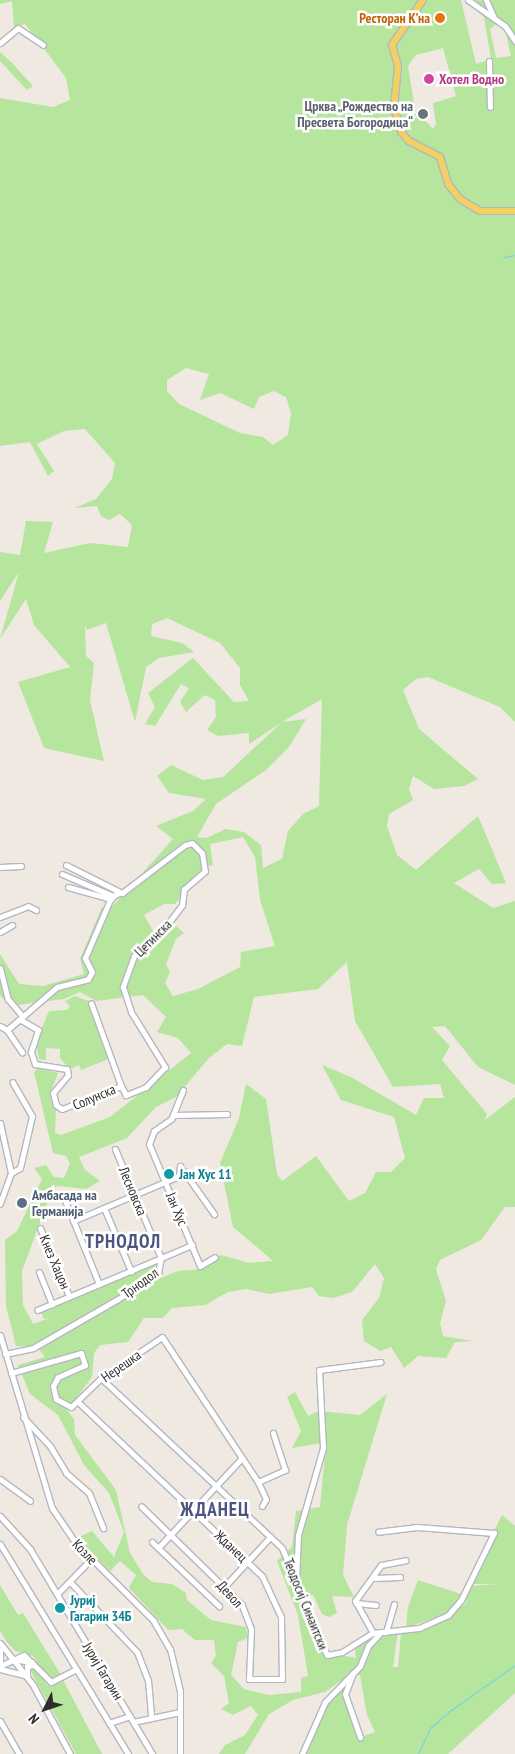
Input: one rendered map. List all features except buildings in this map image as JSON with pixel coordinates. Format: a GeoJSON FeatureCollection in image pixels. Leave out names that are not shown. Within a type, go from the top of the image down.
{"type":"FeatureCollection","features":[{"type":"Feature","properties":{"kind":"main road"},"geometry":{"type":"LineString","coordinates":[[423,0],[392,45],[398,66],[394,109],[401,132],[409,141],[439,155],[448,184],[460,199],[480,211],[515,211]]}},
{"type":"Feature","properties":{"kind":"street"},"geometry":{"type":"LineString","coordinates":[[468,0],[494,18],[515,42]]}},
{"type":"Feature","properties":{"kind":"street"},"geometry":{"type":"LineString","coordinates":[[486,0],[494,18]]}},
{"type":"Feature","properties":{"kind":"street"},"geometry":{"type":"LineString","coordinates":[[0,43],[18,28],[43,45]]}},
{"type":"Feature","properties":{"kind":"street"},"geometry":{"type":"LineString","coordinates":[[489,61],[490,107]]}},
{"type":"Feature","properties":{"kind":"street","name":"Цетинска"},"geometry":{"type":"LineString","coordinates":[[22,1018],[57,987],[92,975],[85,958],[113,896],[130,890],[185,845],[192,843],[200,850],[205,871],[184,889],[182,906],[167,926],[134,956],[122,987],[131,1012],[165,1068],[146,1087],[126,1095],[121,1086]]}},
{"type":"Feature","properties":{"kind":"street"},"geometry":{"type":"LineString","coordinates":[[66,865],[119,893]]}},
{"type":"Feature","properties":{"kind":"street"},"geometry":{"type":"LineString","coordinates":[[0,867],[21,866]]}},
{"type":"Feature","properties":{"kind":"street"},"geometry":{"type":"LineString","coordinates":[[62,874],[113,896]]}},
{"type":"Feature","properties":{"kind":"street"},"geometry":{"type":"LineString","coordinates":[[68,887],[109,902]]}},
{"type":"Feature","properties":{"kind":"street"},"geometry":{"type":"LineString","coordinates":[[0,917],[28,906],[36,910]]}},
{"type":"Feature","properties":{"kind":"street"},"geometry":{"type":"LineString","coordinates":[[0,932],[12,925]]}},
{"type":"Feature","properties":{"kind":"street"},"geometry":{"type":"LineString","coordinates":[[0,968],[8,999],[22,1018],[10,1031]]}},
{"type":"Feature","properties":{"kind":"street","name":"Солунска"},"geometry":{"type":"LineString","coordinates":[[22,1018],[38,1030],[30,1056],[35,1064],[67,1068],[68,1075],[53,1093],[58,1108],[121,1086],[91,1003]]}},
{"type":"Feature","properties":{"kind":"street"},"geometry":{"type":"LineString","coordinates":[[0,1026],[10,1031],[22,1052]]}},
{"type":"Feature","properties":{"kind":"street"},"geometry":{"type":"LineString","coordinates":[[11,1173],[20,1168],[32,1116],[12,1082]]}},
{"type":"Feature","properties":{"kind":"street","name":"Јан Хус"},"geometry":{"type":"LineString","coordinates":[[183,1090],[173,1115],[150,1138],[165,1182],[200,1266],[215,1257]]}},
{"type":"Feature","properties":{"kind":"street"},"geometry":{"type":"LineString","coordinates":[[173,1115],[227,1114]]}},
{"type":"Feature","properties":{"kind":"street"},"geometry":{"type":"LineString","coordinates":[[0,1123],[11,1173],[0,1204]]}},
{"type":"Feature","properties":{"kind":"street","name":"Лесновска"},"geometry":{"type":"LineString","coordinates":[[115,1149],[161,1258]]}},
{"type":"Feature","properties":{"kind":"street"},"geometry":{"type":"LineString","coordinates":[[74,1221],[181,1175],[182,1166],[214,1214]]}},
{"type":"Feature","properties":{"kind":"street"},"geometry":{"type":"LineString","coordinates":[[64,1198],[99,1284]]}},
{"type":"Feature","properties":{"kind":"street"},"geometry":{"type":"LineString","coordinates":[[104,1208],[131,1270]]}},
{"type":"Feature","properties":{"kind":"street","name":"Кнез Хацон"},"geometry":{"type":"LineString","coordinates":[[40,1228],[69,1296]]}},
{"type":"Feature","properties":{"kind":"street"},"geometry":{"type":"LineString","coordinates":[[161,1258],[192,1245]]}},
{"type":"Feature","properties":{"kind":"street","name":"Трнодол"},"geometry":{"type":"LineString","coordinates":[[37,1310],[161,1258]]}},
{"type":"Feature","properties":{"kind":"street","name":"Трнодол"},"geometry":{"type":"LineString","coordinates":[[4,1354],[34,1348],[118,1299],[158,1273],[161,1258]]}},
{"type":"Feature","properties":{"kind":"street"},"geometry":{"type":"LineString","coordinates":[[39,1272],[52,1304]]}},
{"type":"Feature","properties":{"kind":"street","name":"Козле"},"geometry":{"type":"LineString","coordinates":[[0,1335],[22,1417],[52,1508],[91,1559],[143,1608],[164,1638],[178,1676],[180,1754]]}},
{"type":"Feature","properties":{"kind":"street","name":"Нерешка"},"geometry":{"type":"LineString","coordinates":[[11,1373],[81,1353],[85,1364],[58,1377],[53,1389],[64,1405],[78,1402],[101,1378],[162,1337],[258,1482],[266,1499],[262,1506]]}},
{"type":"Feature","properties":{"kind":"street"},"geometry":{"type":"LineString","coordinates":[[296,1580],[298,1535],[323,1448],[319,1370],[380,1362]]}},
{"type":"Feature","properties":{"kind":"street","name":"Теодосиј Синаитски"},"geometry":{"type":"LineString","coordinates":[[101,1378],[286,1554],[325,1654],[336,1655],[373,1632]]}},
{"type":"Feature","properties":{"kind":"street","name":"Жданец"},"geometry":{"type":"LineString","coordinates":[[78,1402],[247,1562],[278,1604],[282,1679]]}},
{"type":"Feature","properties":{"kind":"street"},"geometry":{"type":"LineString","coordinates":[[22,1417],[50,1446],[66,1472],[86,1488],[103,1528]]}},
{"type":"Feature","properties":{"kind":"street"},"geometry":{"type":"LineString","coordinates":[[258,1482],[285,1470],[273,1433]]}},
{"type":"Feature","properties":{"kind":"street"},"geometry":{"type":"LineString","coordinates":[[158,1548],[242,1458]]}},
{"type":"Feature","properties":{"kind":"street"},"geometry":{"type":"LineString","coordinates":[[0,1478],[30,1501]]}},
{"type":"Feature","properties":{"kind":"street","name":"Девол"},"geometry":{"type":"LineString","coordinates":[[140,1506],[225,1586],[247,1616],[249,1678],[282,1679]]}},
{"type":"Feature","properties":{"kind":"street","name":"Јуриј Гагарин"},"geometry":{"type":"LineString","coordinates":[[0,1516],[26,1543],[152,1754]]}},
{"type":"Feature","properties":{"kind":"street"},"geometry":{"type":"LineString","coordinates":[[356,1603],[373,1632],[426,1626],[452,1612],[494,1533],[417,1527],[378,1532]]}},
{"type":"Feature","properties":{"kind":"street"},"geometry":{"type":"LineString","coordinates":[[225,1586],[270,1537]]}},
{"type":"Feature","properties":{"kind":"street","name":"Девол"},"geometry":{"type":"LineString","coordinates":[[152,1542],[220,1606]]}},
{"type":"Feature","properties":{"kind":"street","name":"Јуриј Гагарин"},"geometry":{"type":"LineString","coordinates":[[0,1544],[128,1754]]}},
{"type":"Feature","properties":{"kind":"street"},"geometry":{"type":"LineString","coordinates":[[58,1594],[91,1559]]}},
{"type":"Feature","properties":{"kind":"street"},"geometry":{"type":"LineString","coordinates":[[356,1603],[381,1565],[406,1560]]}},
{"type":"Feature","properties":{"kind":"street"},"geometry":{"type":"LineString","coordinates":[[374,1578],[400,1578]]}},
{"type":"Feature","properties":{"kind":"street"},"geometry":{"type":"LineString","coordinates":[[70,1582],[137,1652],[148,1680],[151,1718]]}},
{"type":"Feature","properties":{"kind":"street"},"geometry":{"type":"LineString","coordinates":[[356,1603],[376,1606]]}},
{"type":"Feature","properties":{"kind":"street"},"geometry":{"type":"LineString","coordinates":[[302,1754],[325,1702],[355,1671],[384,1632],[394,1604]]}},
{"type":"Feature","properties":{"kind":"street"},"geometry":{"type":"LineString","coordinates":[[0,1643],[27,1676],[70,1754]]}},
{"type":"Feature","properties":{"kind":"street"},"geometry":{"type":"LineString","coordinates":[[0,1650],[0,1662]]}},
{"type":"Feature","properties":{"kind":"street"},"geometry":{"type":"LineString","coordinates":[[0,1667],[12,1659]]}},
{"type":"Feature","properties":{"kind":"street","name":"Јуриј Гагарин"},"geometry":{"type":"LineString","coordinates":[[12,1659],[36,1664],[51,1682],[76,1669]]}},
{"type":"Feature","properties":{"kind":"street"},"geometry":{"type":"LineString","coordinates":[[27,1676],[28,1665],[36,1664]]}},
{"type":"Feature","properties":{"kind":"street"},"geometry":{"type":"LineString","coordinates":[[0,1667],[27,1676]]}},
{"type":"Feature","properties":{"kind":"street"},"geometry":{"type":"LineString","coordinates":[[355,1671],[346,1694],[360,1737]]}},
{"type":"Feature","properties":{"kind":"street"},"geometry":{"type":"LineString","coordinates":[[133,1722],[180,1712]]}},
{"type":"Feature","properties":{"kind":"street"},"geometry":{"type":"LineString","coordinates":[[109,1723],[130,1716]]}},
{"type":"Feature","properties":{"kind":"street"},"geometry":{"type":"LineString","coordinates":[[0,1723],[19,1754]]}},
{"type":"Feature","properties":{"kind":"green space"},"geometry":{"type":"Polygon","coordinates":[[[0,0],[461,0],[476,64],[491,59],[484,17],[474,9],[497,23],[490,29],[496,58],[511,56],[505,29],[472,0],[515,0],[515,722],[500,707],[428,677],[416,679],[403,690],[419,729],[478,779],[464,786],[434,789],[413,776],[409,789],[413,800],[389,814],[387,826],[397,855],[416,870],[478,816],[506,883],[492,884],[479,869],[454,883],[493,908],[515,901],[515,1085],[478,1067],[445,1026],[432,1027],[450,1046],[442,1060],[487,1114],[485,1120],[515,1097],[515,1207],[505,1207],[481,1240],[440,1260],[436,1269],[446,1301],[440,1323],[443,1336],[472,1341],[455,1342],[446,1358],[418,1356],[404,1368],[391,1347],[380,1351],[364,1341],[362,1320],[379,1298],[384,1278],[375,1264],[352,1292],[333,1298],[319,1296],[312,1287],[269,1294],[246,1289],[228,1292],[205,1305],[172,1308],[163,1318],[144,1318],[128,1342],[100,1345],[94,1353],[92,1377],[67,1410],[74,1419],[75,1435],[116,1490],[130,1553],[143,1574],[152,1582],[172,1584],[186,1593],[187,1600],[211,1620],[246,1627],[248,1638],[238,1642],[231,1675],[244,1689],[269,1695],[301,1692],[301,1678],[308,1676],[298,1615],[277,1561],[292,1547],[296,1511],[320,1507],[325,1454],[321,1443],[292,1448],[301,1431],[287,1397],[295,1392],[308,1416],[319,1411],[360,1415],[387,1394],[347,1525],[343,1575],[354,1597],[332,1596],[337,1613],[329,1617],[322,1614],[313,1595],[301,1598],[323,1652],[356,1658],[354,1642],[365,1636],[398,1631],[393,1667],[398,1667],[401,1633],[446,1618],[466,1603],[469,1586],[499,1584],[468,1584],[502,1515],[515,1526],[515,1693],[448,1754],[304,1754],[315,1721],[342,1680],[325,1692],[293,1700],[269,1714],[245,1754],[219,1754],[225,1745],[245,1735],[258,1715],[251,1706],[233,1715],[221,1709],[229,1703],[224,1676],[211,1663],[216,1656],[214,1640],[195,1640],[182,1629],[168,1630],[129,1588],[136,1575],[120,1561],[110,1571],[77,1538],[92,1531],[114,1557],[124,1532],[109,1493],[84,1465],[58,1415],[30,1394],[18,1365],[45,1357],[37,1347],[16,1346],[6,1306],[5,1240],[17,1231],[42,1179],[34,1168],[46,1165],[54,1177],[64,1178],[70,1163],[66,1156],[53,1153],[34,1072],[38,1068],[58,1073],[50,1094],[56,1110],[55,1133],[61,1135],[110,1117],[191,1053],[178,1038],[157,1032],[166,1017],[143,995],[96,1001],[80,992],[64,999],[10,1006],[0,995],[0,954],[19,984],[43,986],[84,974],[80,959],[102,907],[111,908],[173,839],[156,826],[193,811],[206,799],[169,793],[157,776],[171,765],[203,780],[223,777],[281,723],[249,744],[249,733],[218,736],[207,730],[216,717],[215,700],[205,695],[186,712],[180,702],[189,688],[181,684],[155,726],[145,724],[155,707],[148,693],[193,658],[234,702],[249,701],[240,685],[240,668],[220,643],[167,618],[152,624],[151,636],[182,643],[194,652],[159,658],[146,667],[135,722],[106,623],[87,630],[85,625],[86,656],[94,663],[90,700],[104,761],[44,748],[18,682],[70,667],[34,625],[26,599],[0,639],[19,572],[0,601],[0,552],[20,555],[26,521],[53,522],[44,553],[90,543],[128,547],[132,525],[120,514],[109,520],[101,516],[97,506],[74,508],[96,499],[112,479],[115,463],[85,429],[64,431],[37,444],[54,471],[48,476],[30,442],[0,446],[0,98],[53,107],[70,100],[66,78],[42,46],[25,24],[14,27],[12,1],[0,4],[0,0]],[[443,48],[416,55],[408,66],[415,110],[433,129],[436,124],[433,103],[456,96],[443,48]],[[186,368],[167,380],[167,391],[179,404],[240,433],[263,437],[273,445],[288,435],[291,413],[286,397],[274,391],[259,397],[254,409],[220,393],[200,400],[209,374],[186,368]],[[322,699],[282,722],[306,719],[289,747],[266,770],[216,804],[197,837],[207,838],[225,829],[244,832],[261,845],[263,868],[282,859],[288,831],[303,814],[319,806],[322,699]],[[243,837],[210,844],[213,865],[205,867],[175,904],[164,904],[144,915],[157,938],[175,925],[184,933],[176,939],[166,964],[170,972],[165,983],[173,996],[198,989],[240,967],[241,952],[275,946],[260,900],[255,857],[243,837]],[[347,962],[318,989],[254,997],[242,1046],[227,1044],[209,1058],[176,1097],[156,1107],[127,1138],[79,1157],[85,1170],[100,1181],[86,1189],[58,1186],[52,1190],[22,1271],[23,1305],[33,1324],[53,1317],[44,1319],[41,1312],[156,1262],[158,1270],[130,1290],[178,1271],[202,1269],[221,1255],[249,1263],[273,1261],[233,1227],[220,1163],[239,1118],[246,1084],[266,1099],[277,1174],[282,1181],[316,1156],[349,1201],[365,1193],[376,1172],[391,1172],[405,1158],[394,1117],[341,1100],[322,1065],[351,1077],[416,1115],[424,1098],[444,1098],[440,1084],[393,1087],[355,1021],[347,962]],[[351,1675],[346,1689],[361,1737],[375,1732],[367,1715],[360,1675],[351,1675]]]}},
{"type":"Feature","properties":{"kind":"green space"},"geometry":{"type":"Polygon","coordinates":[[[0,52],[33,86],[27,90],[0,61],[0,52]]]}},
{"type":"Feature","properties":{"kind":"green space"},"geometry":{"type":"Polygon","coordinates":[[[75,996],[91,1002],[111,1058],[81,1070],[79,1065],[70,1069],[60,1058],[60,1049],[46,1048],[46,1060],[39,1059],[36,1042],[49,1011],[67,1010],[70,1006],[65,1001],[75,996]]]}},
{"type":"Feature","properties":{"kind":"green space"},"geometry":{"type":"Polygon","coordinates":[[[418,1580],[461,1594],[448,1613],[406,1628],[408,1607],[418,1580]]]}},
{"type":"Feature","properties":{"kind":"green space"},"geometry":{"type":"Polygon","coordinates":[[[0,1585],[18,1615],[23,1613],[61,1675],[48,1678],[33,1656],[15,1651],[7,1642],[0,1631],[0,1585]]]}},
{"type":"Feature","properties":{"kind":"green space"},"geometry":{"type":"Polygon","coordinates":[[[34,1667],[48,1686],[62,1678],[102,1754],[76,1754],[30,1670],[34,1667]]]}},
{"type":"Feature","properties":{"kind":"waterway"},"geometry":{"type":"LineString","coordinates":[[503,257],[515,255]]}},
{"type":"Feature","properties":{"kind":"waterway"},"geometry":{"type":"LineString","coordinates":[[418,1754],[430,1728],[451,1710],[515,1665]]}},
{"type":"Feature","properties":{"kind":"place","name":"Ресторан К’на"},"geometry":{"type":"Point","coordinates":[440,18]}},
{"type":"Feature","properties":{"kind":"place","name":"Хотел Водно"},"geometry":{"type":"Point","coordinates":[429,79]}},
{"type":"Feature","properties":{"kind":"place","name":"Црква „Рождество на Пресвета Богородица“"},"geometry":{"type":"Point","coordinates":[423,114]}},
{"type":"Feature","properties":{"kind":"place","name":"Јан Хус 11"},"geometry":{"type":"Point","coordinates":[169,1174]}},
{"type":"Feature","properties":{"kind":"place","name":"Амбасада на Германија"},"geometry":{"type":"Point","coordinates":[22,1203]}},
{"type":"Feature","properties":{"kind":"place","name":"Јуриј Гагарин 34Б"},"geometry":{"type":"Point","coordinates":[60,1608]}},
{"type":"Feature","properties":{"kind":"district","name":"ТРНОДОЛ"},"geometry":{"type":"Point","coordinates":[123,1242]}},
{"type":"Feature","properties":{"kind":"district","name":"ЖДАНЕЦ"},"geometry":{"type":"Point","coordinates":[215,1510]}}]}
